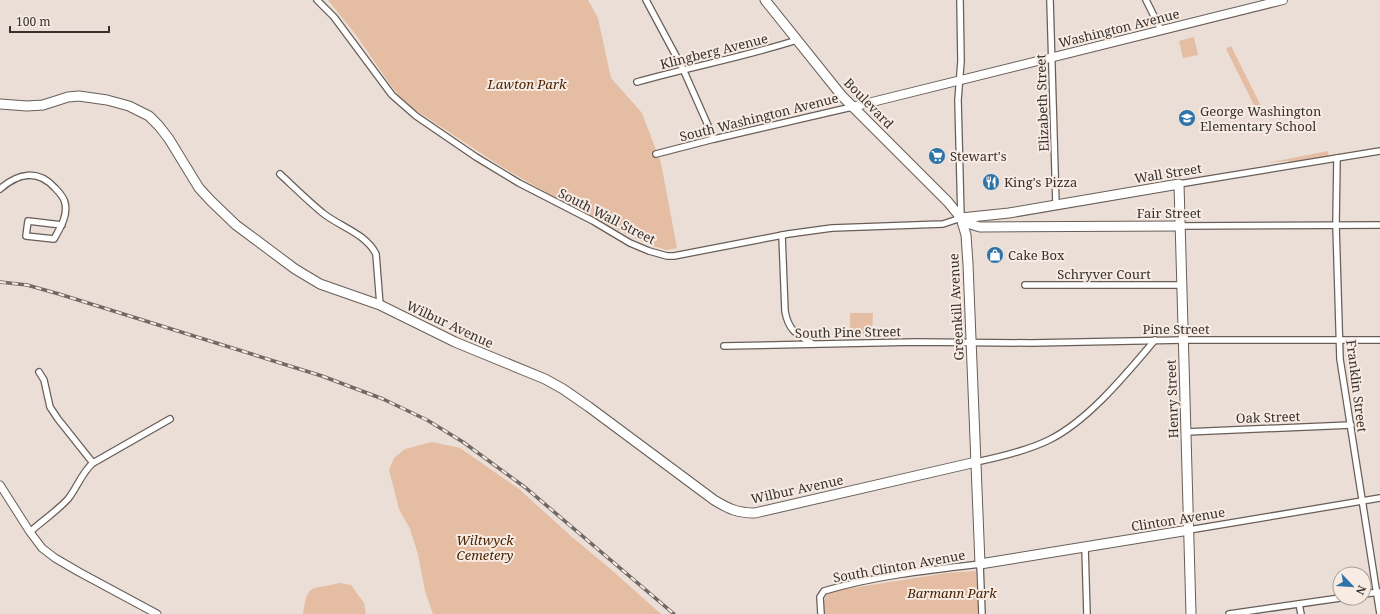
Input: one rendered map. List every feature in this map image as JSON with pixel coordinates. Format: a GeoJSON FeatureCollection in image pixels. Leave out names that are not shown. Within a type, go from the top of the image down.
{"type":"FeatureCollection","features":[{"type":"Feature","properties":{"kind":"main road","name":"Boulevard"},"geometry":{"type":"LineString","coordinates":[[765,0],[852,107],[948,202],[961,218]]}},
{"type":"Feature","properties":{"kind":"main road","name":"Washington Avenue"},"geometry":{"type":"LineString","coordinates":[[960,80],[1052,58],[1266,2],[1283,0]]}},
{"type":"Feature","properties":{"kind":"main road","name":"South Washington Avenue"},"geometry":{"type":"LineString","coordinates":[[852,107],[960,80]]}},
{"type":"Feature","properties":{"kind":"main road","name":"Wilbur Avenue"},"geometry":{"type":"LineString","coordinates":[[0,104],[27,106],[38,105],[68,97],[79,96],[107,100],[129,106],[149,116],[170,139],[199,188],[216,207],[279,258],[320,284],[380,305],[454,342],[546,379],[563,389],[714,500],[731,510],[743,513],[755,513],[976,462]]}},
{"type":"Feature","properties":{"kind":"main road","name":"Wall Street"},"geometry":{"type":"LineString","coordinates":[[961,218],[1009,213],[1179,184]]}},
{"type":"Feature","properties":{"kind":"main road","name":"Henry Street"},"geometry":{"type":"LineString","coordinates":[[1179,184],[1192,614]]}},
{"type":"Feature","properties":{"kind":"main road","name":"Fair Street"},"geometry":{"type":"LineString","coordinates":[[961,218],[970,224],[980,227],[1180,226]]}},
{"type":"Feature","properties":{"kind":"main road","name":"Greenkill Avenue"},"geometry":{"type":"LineString","coordinates":[[961,218],[966,236],[980,564]]}},
{"type":"Feature","properties":{"kind":"main road","name":"Clinton Avenue"},"geometry":{"type":"LineString","coordinates":[[980,564],[1189,530]]}},
{"type":"Feature","properties":{"kind":"street","name":"South Wall Street"},"geometry":{"type":"LineString","coordinates":[[317,0],[334,17],[380,80],[404,108],[476,157],[519,183],[649,252],[674,256],[782,235],[832,228],[943,224],[961,218]]}},
{"type":"Feature","properties":{"kind":"street"},"geometry":{"type":"LineString","coordinates":[[646,0],[683,69],[714,139]]}},
{"type":"Feature","properties":{"kind":"street","name":"Greenkill Avenue"},"geometry":{"type":"LineString","coordinates":[[960,0],[960,80],[958,100],[961,218]]}},
{"type":"Feature","properties":{"kind":"street","name":"Elizabeth Street"},"geometry":{"type":"LineString","coordinates":[[1050,0],[1056,205]]}},
{"type":"Feature","properties":{"kind":"street"},"geometry":{"type":"LineString","coordinates":[[1146,0],[1161,30]]}},
{"type":"Feature","properties":{"kind":"street","name":"Klingberg Avenue"},"geometry":{"type":"LineString","coordinates":[[637,82],[683,69],[740,57],[797,40]]}},
{"type":"Feature","properties":{"kind":"street","name":"South Washington Avenue"},"geometry":{"type":"LineString","coordinates":[[656,154],[852,107]]}},
{"type":"Feature","properties":{"kind":"street","name":"Wall Street"},"geometry":{"type":"LineString","coordinates":[[1179,184],[1380,151]]}},
{"type":"Feature","properties":{"kind":"street","name":"Franklin Street"},"geometry":{"type":"LineString","coordinates":[[1336,158],[1336,225],[1340,359],[1362,502],[1378,592],[1380,614]]}},
{"type":"Feature","properties":{"kind":"street"},"geometry":{"type":"LineString","coordinates":[[0,189],[6,183],[28,174],[40,176],[52,184],[61,193],[66,204],[64,222],[54,238],[26,236],[28,221],[62,225]]}},
{"type":"Feature","properties":{"kind":"street"},"geometry":{"type":"LineString","coordinates":[[280,174],[324,214],[367,242],[373,248],[376,260],[380,305]]}},
{"type":"Feature","properties":{"kind":"street","name":"Fair Street"},"geometry":{"type":"LineString","coordinates":[[1180,226],[1380,225]]}},
{"type":"Feature","properties":{"kind":"street"},"geometry":{"type":"LineString","coordinates":[[782,235],[785,311],[787,322],[791,329],[800,337],[814,344]]}},
{"type":"Feature","properties":{"kind":"street","name":"Schryver Court"},"geometry":{"type":"LineString","coordinates":[[1025,285],[1182,284]]}},
{"type":"Feature","properties":{"kind":"street"},"geometry":{"type":"LineString","coordinates":[[976,462],[1029,448],[1060,434],[1096,405],[1155,340]]}},
{"type":"Feature","properties":{"kind":"street","name":"Pine Street"},"geometry":{"type":"LineString","coordinates":[[971,342],[1032,343],[1155,340],[1380,340]]}},
{"type":"Feature","properties":{"kind":"street","name":"South Pine Street"},"geometry":{"type":"LineString","coordinates":[[724,346],[971,342]]}},
{"type":"Feature","properties":{"kind":"street"},"geometry":{"type":"LineString","coordinates":[[39,372],[44,380],[50,407],[93,463]]}},
{"type":"Feature","properties":{"kind":"street"},"geometry":{"type":"LineString","coordinates":[[30,532],[67,500],[88,467],[170,419]]}},
{"type":"Feature","properties":{"kind":"street","name":"Oak Street"},"geometry":{"type":"LineString","coordinates":[[1186,432],[1351,425]]}},
{"type":"Feature","properties":{"kind":"street"},"geometry":{"type":"LineString","coordinates":[[0,485],[42,548],[55,558],[157,614]]}},
{"type":"Feature","properties":{"kind":"street","name":"Clinton Avenue"},"geometry":{"type":"LineString","coordinates":[[1189,530],[1380,498]]}},
{"type":"Feature","properties":{"kind":"street"},"geometry":{"type":"LineString","coordinates":[[1085,547],[1087,614]]}},
{"type":"Feature","properties":{"kind":"street","name":"Greenkill Avenue"},"geometry":{"type":"LineString","coordinates":[[980,564],[982,614]]}},
{"type":"Feature","properties":{"kind":"street","name":"South Clinton Avenue"},"geometry":{"type":"LineString","coordinates":[[821,614],[820,597],[824,590],[838,586],[912,573],[980,564]]}},
{"type":"Feature","properties":{"kind":"street"},"geometry":{"type":"LineString","coordinates":[[1229,614],[1332,599]]}},
{"type":"Feature","properties":{"kind":"street"},"geometry":{"type":"LineString","coordinates":[[1299,604],[1301,614]]}},
{"type":"Feature","properties":{"kind":"green space","name":"Lawton Park"},"geometry":{"type":"Polygon","coordinates":[[[328,0],[588,0],[598,18],[611,78],[642,113],[661,163],[677,248],[667,250],[653,246],[567,204],[502,167],[414,109],[400,97],[356,35],[328,0]]]}},
{"type":"Feature","properties":{"kind":"green space"},"geometry":{"type":"Polygon","coordinates":[[[1194,37],[1198,55],[1183,58],[1179,41],[1194,37]]]}},
{"type":"Feature","properties":{"kind":"green space"},"geometry":{"type":"Polygon","coordinates":[[[1231,46],[1265,114],[1260,117],[1226,49],[1231,46]]]}},
{"type":"Feature","properties":{"kind":"green space"},"geometry":{"type":"Polygon","coordinates":[[[1328,151],[1329,158],[1298,163],[1287,161],[1267,163],[1328,151]]]}},
{"type":"Feature","properties":{"kind":"green space"},"geometry":{"type":"Polygon","coordinates":[[[850,313],[873,313],[872,335],[850,335],[850,313]]]}},
{"type":"Feature","properties":{"kind":"green space","name":"Wiltwyck Cemetery"},"geometry":{"type":"Polygon","coordinates":[[[432,442],[460,448],[519,489],[661,614],[433,614],[425,591],[418,554],[410,529],[399,509],[389,470],[394,458],[405,449],[432,442]]]}},
{"type":"Feature","properties":{"kind":"green space","name":"Barmann Park"},"geometry":{"type":"Polygon","coordinates":[[[976,571],[978,614],[824,614],[825,598],[833,591],[947,573],[976,571]]]}},
{"type":"Feature","properties":{"kind":"green space"},"geometry":{"type":"Polygon","coordinates":[[[339,583],[351,585],[364,603],[366,614],[303,614],[307,596],[312,589],[339,583]]]}},
{"type":"Feature","properties":{"kind":"railway"},"geometry":{"type":"LineString","coordinates":[[0,282],[27,285],[59,294],[322,376],[383,399],[427,420],[463,442],[526,488],[674,614]]}},
{"type":"Feature","properties":{"kind":"place","name":"George Washington Elementary School"},"geometry":{"type":"Point","coordinates":[1187,118]}},
{"type":"Feature","properties":{"kind":"place","name":"Stewart's"},"geometry":{"type":"Point","coordinates":[937,156]}},
{"type":"Feature","properties":{"kind":"place","name":"King's Pizza"},"geometry":{"type":"Point","coordinates":[991,182]}},
{"type":"Feature","properties":{"kind":"place","name":"Cake Box"},"geometry":{"type":"Point","coordinates":[995,255]}}]}
